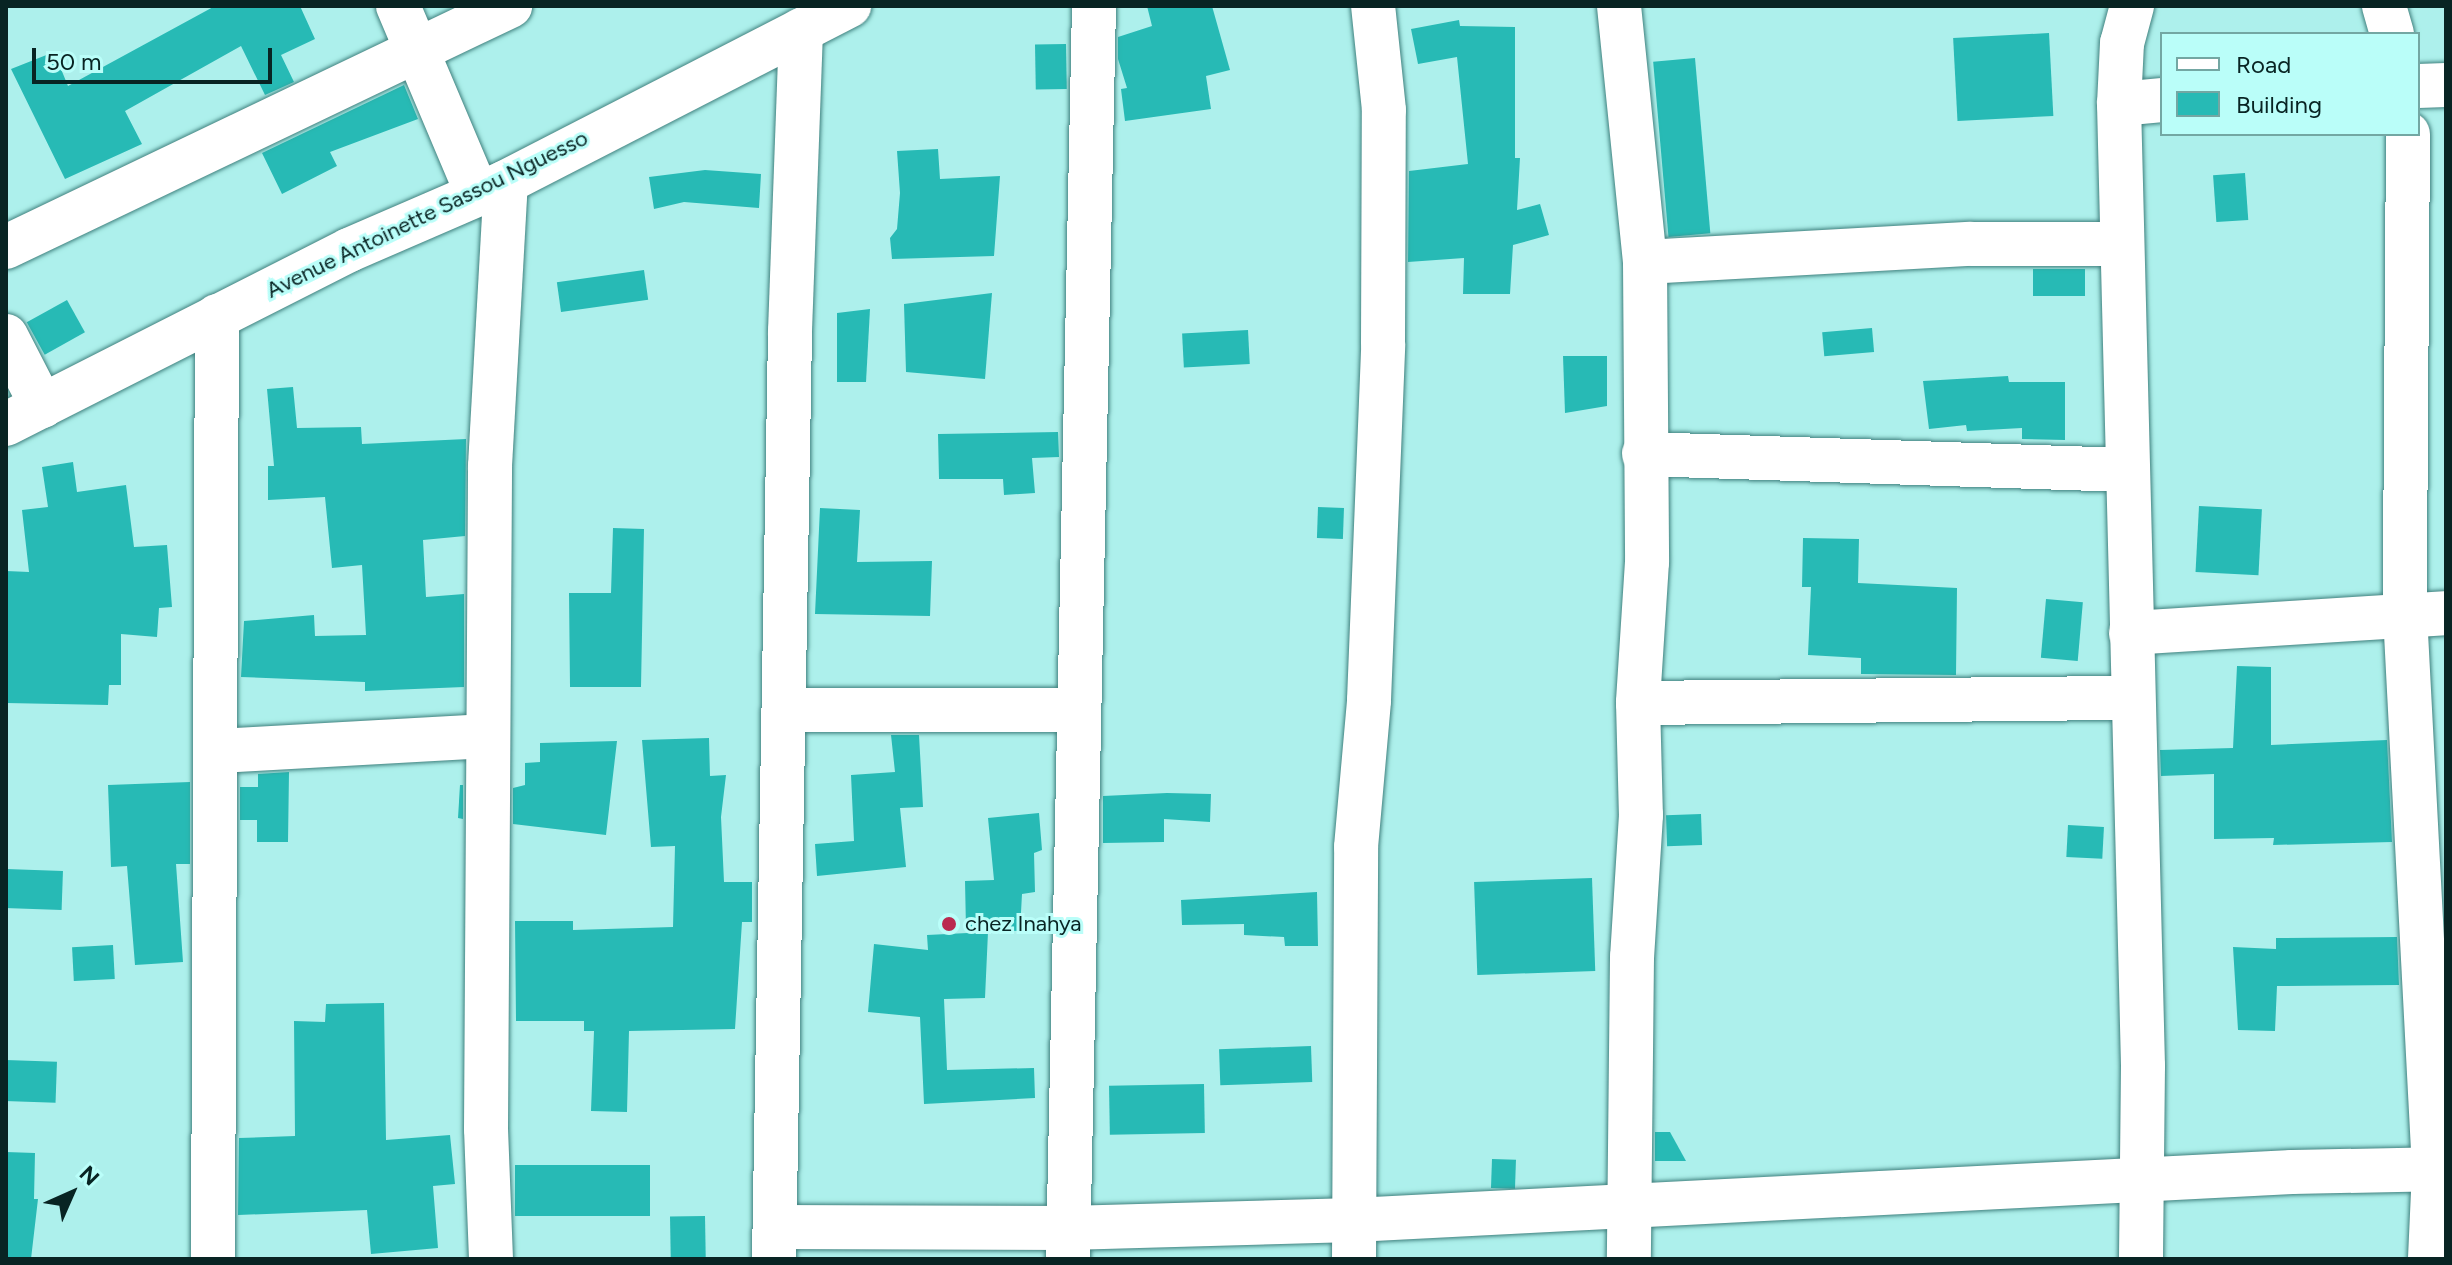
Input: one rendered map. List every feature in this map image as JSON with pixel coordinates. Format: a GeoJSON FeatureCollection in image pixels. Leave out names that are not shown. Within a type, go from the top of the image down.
{"type":"FeatureCollection","features":[{"type":"Feature","properties":{"kind":"street"},"geometry":{"type":"LineString","coordinates":[[398,6],[417,53],[491,187],[486,1129],[491,1259]]}},
{"type":"Feature","properties":{"kind":"street"},"geometry":{"type":"LineString","coordinates":[[6,247],[510,6]]}},
{"type":"Feature","properties":{"kind":"street","name":"Avenue Antoinette Sassou Nguesso"},"geometry":{"type":"LineString","coordinates":[[24,415],[217,316],[491,187],[849,6]]}},
{"type":"Feature","properties":{"kind":"street"},"geometry":{"type":"LineString","coordinates":[[1068,1244],[1094,6]]}},
{"type":"Feature","properties":{"kind":"street"},"geometry":{"type":"LineString","coordinates":[[1354,1240],[1356,847],[1369,700],[1383,344],[1384,110],[1373,6]]}},
{"type":"Feature","properties":{"kind":"street"},"geometry":{"type":"LineString","coordinates":[[1619,6],[1645,262],[1647,562],[1638,703],[1641,815],[1630,1065],[1629,1259]]}},
{"type":"Feature","properties":{"kind":"street"},"geometry":{"type":"LineString","coordinates":[[2132,6],[2122,43],[2119,104],[2143,1183],[2141,1259]]}},
{"type":"Feature","properties":{"kind":"street"},"geometry":{"type":"LineString","coordinates":[[2384,6],[2391,32]]}},
{"type":"Feature","properties":{"kind":"street"},"geometry":{"type":"LineString","coordinates":[[801,30],[784,710],[775,1243],[1068,1244],[1354,1240],[1631,1206],[2440,1170]]}},
{"type":"Feature","properties":{"kind":"street"},"geometry":{"type":"LineString","coordinates":[[2420,86],[2446,85]]}},
{"type":"Feature","properties":{"kind":"street"},"geometry":{"type":"LineString","coordinates":[[2119,104],[2160,100]]}},
{"type":"Feature","properties":{"kind":"street"},"geometry":{"type":"LineString","coordinates":[[2408,136],[2426,613],[2440,1170],[2430,1259]]}},
{"type":"Feature","properties":{"kind":"street"},"geometry":{"type":"LineString","coordinates":[[1645,262],[1971,244],[2122,244]]}},
{"type":"Feature","properties":{"kind":"street"},"geometry":{"type":"LineString","coordinates":[[213,1259],[211,1046],[218,751],[217,316]]}},
{"type":"Feature","properties":{"kind":"street"},"geometry":{"type":"LineString","coordinates":[[6,336],[24,415]]}},
{"type":"Feature","properties":{"kind":"street"},"geometry":{"type":"LineString","coordinates":[[1644,454],[2127,470]]}},
{"type":"Feature","properties":{"kind":"street"},"geometry":{"type":"LineString","coordinates":[[2131,633],[2426,613]]}},
{"type":"Feature","properties":{"kind":"street"},"geometry":{"type":"LineString","coordinates":[[1638,703],[2132,698]]}},
{"type":"Feature","properties":{"kind":"street"},"geometry":{"type":"LineString","coordinates":[[784,710],[1079,710]]}},
{"type":"Feature","properties":{"kind":"street"},"geometry":{"type":"LineString","coordinates":[[218,751],[488,736]]}},
{"type":"Feature","properties":{"kind":"building"},"geometry":{"type":"Polygon","coordinates":[[[215,6],[300,6],[315,39],[281,55],[294,82],[265,95],[241,46],[125,111],[142,144],[65,179],[11,69],[54,52],[68,86],[215,6]]]}},
{"type":"Feature","properties":{"kind":"building"},"geometry":{"type":"Polygon","coordinates":[[[1147,6],[1212,6],[1230,70],[1206,76],[1211,109],[1125,121],[1121,89],[1127,88],[1118,59],[1118,37],[1152,26],[1147,6]]]}},
{"type":"Feature","properties":{"kind":"building"},"geometry":{"type":"Polygon","coordinates":[[[1459,20],[1460,26],[1515,27],[1515,158],[1520,158],[1517,210],[1540,204],[1549,235],[1513,245],[1510,294],[1463,294],[1464,258],[1408,262],[1409,171],[1468,164],[1457,57],[1418,64],[1411,29],[1459,20]]]}},
{"type":"Feature","properties":{"kind":"building"},"geometry":{"type":"Polygon","coordinates":[[[2049,33],[2053,116],[1957,121],[1953,38],[2049,33]]]}},
{"type":"Feature","properties":{"kind":"building"},"geometry":{"type":"Polygon","coordinates":[[[1066,44],[1067,89],[1036,90],[1035,45],[1066,44]]]}},
{"type":"Feature","properties":{"kind":"building"},"geometry":{"type":"Polygon","coordinates":[[[1695,58],[1710,233],[1668,237],[1653,62],[1695,58]]]}},
{"type":"Feature","properties":{"kind":"building"},"geometry":{"type":"Polygon","coordinates":[[[404,85],[418,119],[330,152],[337,166],[282,194],[262,153],[404,85]]]}},
{"type":"Feature","properties":{"kind":"building"},"geometry":{"type":"Polygon","coordinates":[[[938,149],[940,179],[1000,176],[994,256],[892,259],[890,238],[897,229],[900,193],[897,151],[938,149]]]}},
{"type":"Feature","properties":{"kind":"building"},"geometry":{"type":"Polygon","coordinates":[[[705,170],[761,174],[759,208],[684,202],[654,209],[649,177],[705,170]]]}},
{"type":"Feature","properties":{"kind":"building"},"geometry":{"type":"Polygon","coordinates":[[[2245,173],[2248,220],[2216,222],[2213,175],[2245,173]]]}},
{"type":"Feature","properties":{"kind":"building"},"geometry":{"type":"Polygon","coordinates":[[[2033,269],[2085,269],[2085,296],[2033,296],[2033,269]]]}},
{"type":"Feature","properties":{"kind":"building"},"geometry":{"type":"Polygon","coordinates":[[[644,270],[648,300],[561,312],[557,282],[644,270]]]}},
{"type":"Feature","properties":{"kind":"building"},"geometry":{"type":"Polygon","coordinates":[[[992,293],[985,379],[906,372],[904,304],[992,293]]]}},
{"type":"Feature","properties":{"kind":"building"},"geometry":{"type":"Polygon","coordinates":[[[67,300],[85,332],[45,355],[27,322],[67,300]]]}},
{"type":"Feature","properties":{"kind":"building"},"geometry":{"type":"Polygon","coordinates":[[[870,309],[866,382],[837,382],[837,313],[870,309]]]}},
{"type":"Feature","properties":{"kind":"building"},"geometry":{"type":"Polygon","coordinates":[[[1872,328],[1874,352],[1824,356],[1822,332],[1872,328]]]}},
{"type":"Feature","properties":{"kind":"building"},"geometry":{"type":"Polygon","coordinates":[[[1248,330],[1250,364],[1184,367],[1182,333],[1248,330]]]}},
{"type":"Feature","properties":{"kind":"building"},"geometry":{"type":"Polygon","coordinates":[[[1563,356],[1607,356],[1607,406],[1565,413],[1563,356]]]}},
{"type":"Feature","properties":{"kind":"building"},"geometry":{"type":"Polygon","coordinates":[[[2008,376],[2009,382],[2065,382],[2065,440],[2022,439],[2022,428],[1967,431],[1966,425],[1929,429],[1923,381],[2008,376]]]}},
{"type":"Feature","properties":{"kind":"building"},"geometry":{"type":"Polygon","coordinates":[[[293,387],[297,428],[361,427],[362,444],[466,439],[465,536],[423,540],[426,597],[464,594],[464,687],[365,691],[365,682],[241,677],[244,621],[314,615],[315,636],[366,635],[362,565],[332,568],[325,497],[268,500],[268,466],[274,466],[267,389],[293,387]]]}},
{"type":"Feature","properties":{"kind":"building"},"geometry":{"type":"Polygon","coordinates":[[[1058,432],[1059,457],[1032,458],[1035,493],[1004,495],[1003,479],[939,479],[938,434],[1058,432]]]}},
{"type":"Feature","properties":{"kind":"building"},"geometry":{"type":"Polygon","coordinates":[[[73,462],[77,492],[126,485],[134,547],[167,545],[172,607],[159,608],[157,637],[121,634],[121,685],[109,685],[108,705],[6,703],[6,571],[29,572],[22,510],[48,507],[42,467],[73,462]]]}},
{"type":"Feature","properties":{"kind":"building"},"geometry":{"type":"Polygon","coordinates":[[[2199,506],[2262,509],[2258,575],[2196,572],[2199,506]]]}},
{"type":"Feature","properties":{"kind":"building"},"geometry":{"type":"Polygon","coordinates":[[[1318,507],[1344,508],[1343,539],[1317,538],[1318,507]]]}},
{"type":"Feature","properties":{"kind":"building"},"geometry":{"type":"Polygon","coordinates":[[[820,508],[860,510],[857,562],[932,561],[930,616],[815,614],[820,508]]]}},
{"type":"Feature","properties":{"kind":"building"},"geometry":{"type":"Polygon","coordinates":[[[613,528],[644,529],[641,687],[570,687],[569,593],[611,593],[613,528]]]}},
{"type":"Feature","properties":{"kind":"building"},"geometry":{"type":"Polygon","coordinates":[[[1803,538],[1859,539],[1858,583],[1957,588],[1956,675],[1861,674],[1861,658],[1808,655],[1811,587],[1802,587],[1803,538]]]}},
{"type":"Feature","properties":{"kind":"building"},"geometry":{"type":"Polygon","coordinates":[[[2046,599],[2083,602],[2078,661],[2041,658],[2046,599]]]}},
{"type":"Feature","properties":{"kind":"building"},"geometry":{"type":"Polygon","coordinates":[[[2237,666],[2271,667],[2271,745],[2387,740],[2392,842],[2273,845],[2274,838],[2214,839],[2214,774],[2161,776],[2160,750],[2233,748],[2237,666]]]}},
{"type":"Feature","properties":{"kind":"building"},"geometry":{"type":"Polygon","coordinates":[[[891,735],[919,735],[923,807],[900,808],[906,867],[817,876],[815,844],[854,841],[851,775],[895,772],[891,735]]]}},
{"type":"Feature","properties":{"kind":"building"},"geometry":{"type":"Polygon","coordinates":[[[709,738],[710,776],[726,775],[721,817],[724,882],[752,882],[752,922],[742,922],[735,1029],[629,1031],[627,1112],[591,1111],[594,1031],[584,1031],[584,1021],[516,1021],[515,921],[573,921],[573,930],[673,927],[675,846],[651,847],[642,740],[709,738]]]}},
{"type":"Feature","properties":{"kind":"building"},"geometry":{"type":"Polygon","coordinates":[[[617,741],[606,835],[513,824],[513,788],[525,785],[525,763],[540,762],[540,743],[617,741]]]}},
{"type":"Feature","properties":{"kind":"building"},"geometry":{"type":"Polygon","coordinates":[[[289,772],[288,842],[257,842],[257,820],[240,820],[240,787],[258,787],[258,774],[289,772]]]}},
{"type":"Feature","properties":{"kind":"building"},"geometry":{"type":"Polygon","coordinates":[[[190,782],[190,864],[176,864],[183,962],[135,965],[127,866],[111,867],[108,785],[190,782]]]}},
{"type":"Feature","properties":{"kind":"building"},"geometry":{"type":"Polygon","coordinates":[[[460,785],[463,785],[463,819],[458,818],[460,785]]]}},
{"type":"Feature","properties":{"kind":"building"},"geometry":{"type":"Polygon","coordinates":[[[1211,794],[1210,822],[1164,819],[1164,842],[1103,843],[1103,796],[1211,794]]]}},
{"type":"Feature","properties":{"kind":"building"},"geometry":{"type":"Polygon","coordinates":[[[1039,813],[1042,850],[1034,853],[1035,892],[1022,894],[1020,931],[966,929],[965,881],[994,880],[988,818],[1039,813]]]}},
{"type":"Feature","properties":{"kind":"building"},"geometry":{"type":"Polygon","coordinates":[[[1701,814],[1702,845],[1667,846],[1666,815],[1701,814]]]}},
{"type":"Feature","properties":{"kind":"building"},"geometry":{"type":"Polygon","coordinates":[[[2068,825],[2104,827],[2102,859],[2066,857],[2068,825]]]}},
{"type":"Feature","properties":{"kind":"building"},"geometry":{"type":"Polygon","coordinates":[[[6,869],[63,871],[62,910],[6,908],[6,869]]]}},
{"type":"Feature","properties":{"kind":"building"},"geometry":{"type":"Polygon","coordinates":[[[1592,878],[1595,971],[1477,975],[1474,882],[1592,878]]]}},
{"type":"Feature","properties":{"kind":"building"},"geometry":{"type":"Polygon","coordinates":[[[1317,892],[1318,946],[1285,946],[1284,937],[1244,935],[1244,924],[1182,925],[1181,900],[1317,892]]]}},
{"type":"Feature","properties":{"kind":"building"},"geometry":{"type":"Polygon","coordinates":[[[988,932],[985,998],[944,999],[947,1070],[1034,1068],[1035,1098],[924,1104],[920,1017],[868,1012],[874,944],[928,950],[927,935],[988,932]]]}},
{"type":"Feature","properties":{"kind":"building"},"geometry":{"type":"Polygon","coordinates":[[[2397,937],[2399,985],[2277,986],[2275,1031],[2238,1030],[2233,947],[2276,949],[2276,938],[2397,937]]]}},
{"type":"Feature","properties":{"kind":"building"},"geometry":{"type":"Polygon","coordinates":[[[113,945],[115,979],[74,981],[72,947],[113,945]]]}},
{"type":"Feature","properties":{"kind":"building"},"geometry":{"type":"Polygon","coordinates":[[[384,1003],[386,1140],[450,1135],[455,1184],[433,1186],[438,1248],[371,1254],[367,1210],[238,1215],[239,1138],[295,1136],[294,1021],[325,1022],[326,1004],[384,1003]]]}},
{"type":"Feature","properties":{"kind":"building"},"geometry":{"type":"Polygon","coordinates":[[[1311,1046],[1312,1082],[1220,1085],[1219,1049],[1311,1046]]]}},
{"type":"Feature","properties":{"kind":"building"},"geometry":{"type":"Polygon","coordinates":[[[6,1060],[57,1062],[56,1103],[6,1101],[6,1060]]]}},
{"type":"Feature","properties":{"kind":"building"},"geometry":{"type":"Polygon","coordinates":[[[1204,1084],[1205,1133],[1110,1135],[1109,1086],[1204,1084]]]}},
{"type":"Feature","properties":{"kind":"building"},"geometry":{"type":"Polygon","coordinates":[[[1655,1132],[1670,1132],[1686,1161],[1655,1161],[1655,1132]]]}},
{"type":"Feature","properties":{"kind":"building"},"geometry":{"type":"Polygon","coordinates":[[[6,1152],[35,1153],[34,1199],[38,1199],[31,1259],[6,1259],[6,1152]]]}},
{"type":"Feature","properties":{"kind":"building"},"geometry":{"type":"Polygon","coordinates":[[[1492,1159],[1516,1160],[1515,1189],[1491,1188],[1492,1159]]]}},
{"type":"Feature","properties":{"kind":"building"},"geometry":{"type":"Polygon","coordinates":[[[515,1165],[650,1165],[650,1216],[515,1216],[515,1165]]]}},
{"type":"Feature","properties":{"kind":"building"},"geometry":{"type":"Polygon","coordinates":[[[705,1216],[706,1259],[671,1259],[670,1217],[705,1216]]]}},
{"type":"Feature","properties":{"kind":"place","name":"chez Inahya"},"geometry":{"type":"Point","coordinates":[949,924]}}]}
